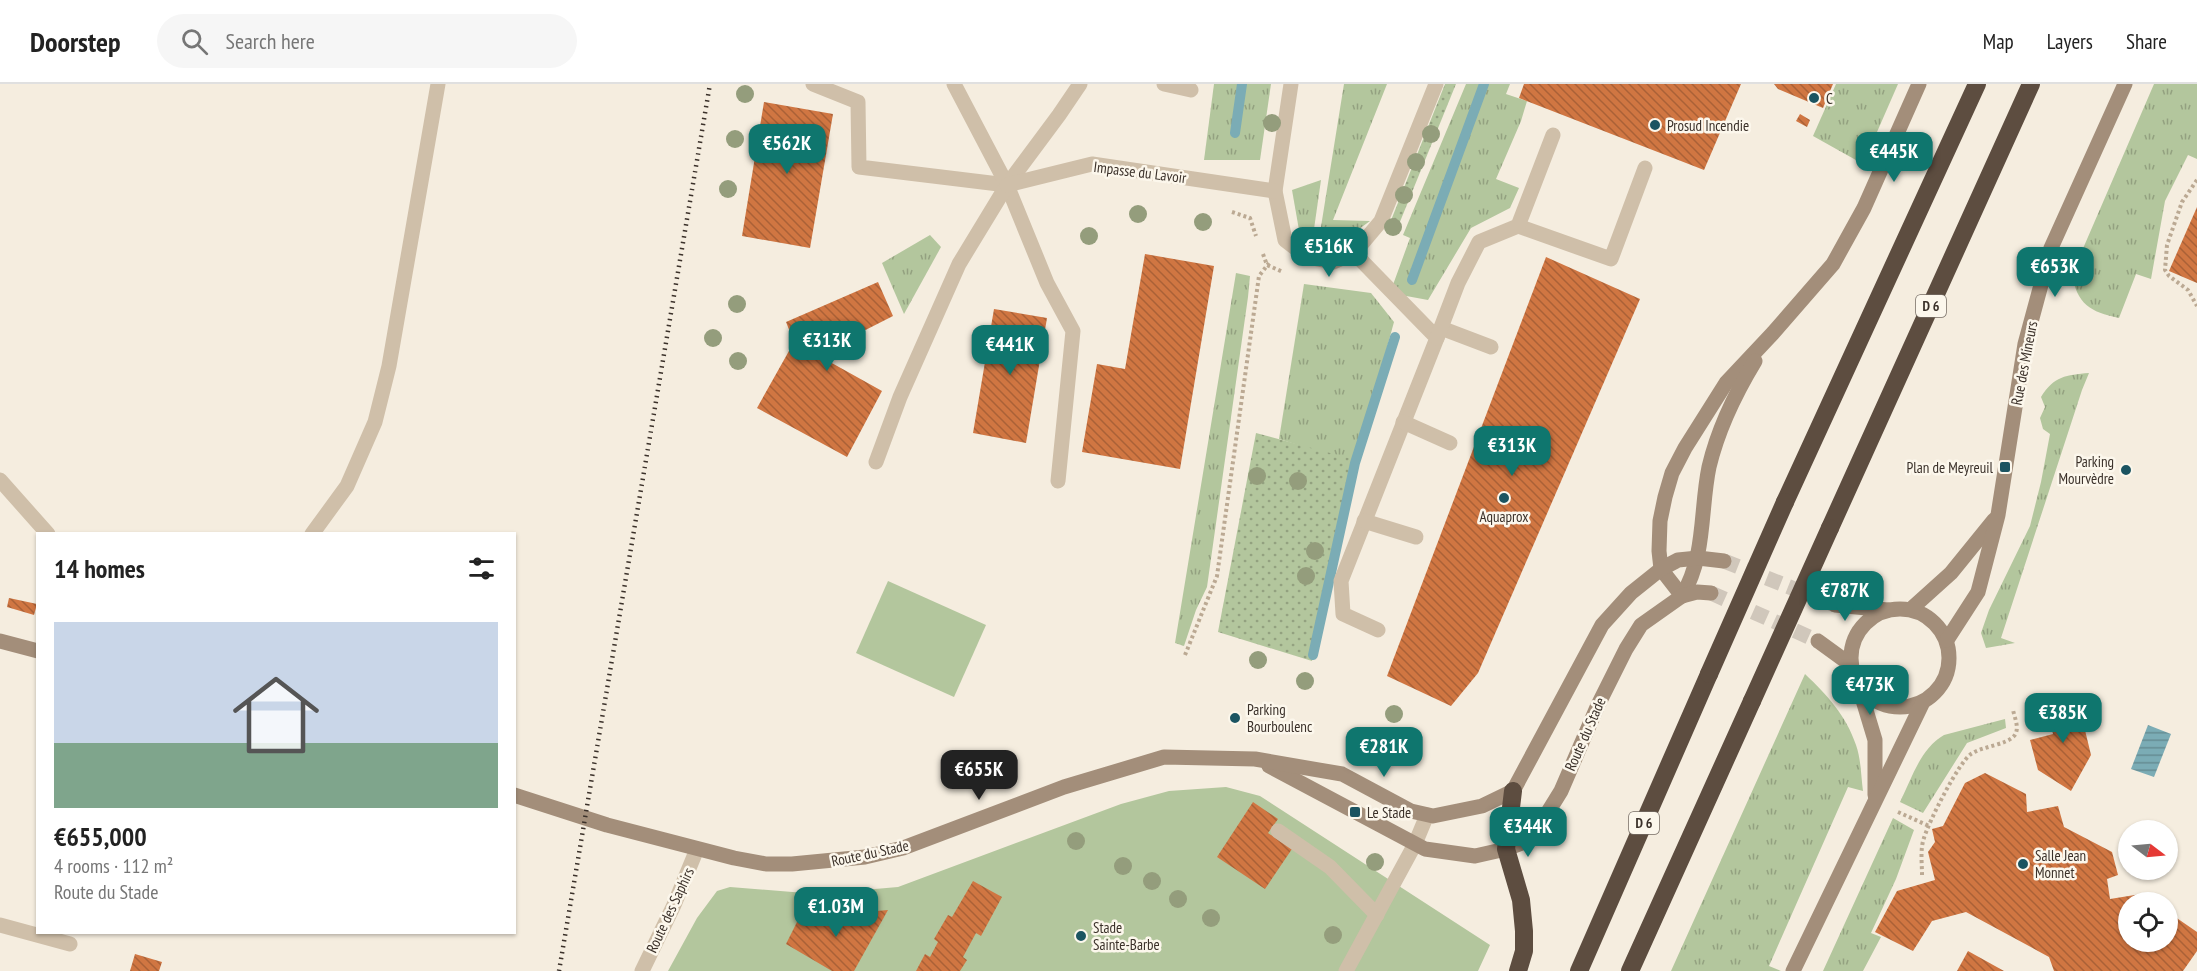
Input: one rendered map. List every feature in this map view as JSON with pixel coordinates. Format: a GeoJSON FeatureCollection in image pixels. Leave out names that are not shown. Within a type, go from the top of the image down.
{"type":"FeatureCollection","features":[{"type":"Feature","properties":{"kind":"highway","name":"D 6"},"geometry":{"type":"LineString","coordinates":[[1579,971],[1785,502],[1977,84]]}},
{"type":"Feature","properties":{"kind":"highway","name":"D 6"},"geometry":{"type":"LineString","coordinates":[[1630,971],[2031,84]]}},
{"type":"Feature","properties":{"kind":"highway"},"geometry":{"type":"LineString","coordinates":[[1513,790],[1506,849],[1521,900],[1524,951],[1518,971]]}},
{"type":"Feature","properties":{"kind":"street"},"geometry":{"type":"LineString","coordinates":[[313,532],[347,486],[375,422],[389,366],[438,84]]}},
{"type":"Feature","properties":{"kind":"street"},"geometry":{"type":"LineString","coordinates":[[813,84],[858,102],[859,167],[1007,185]]}},
{"type":"Feature","properties":{"kind":"street"},"geometry":{"type":"LineString","coordinates":[[954,84],[1007,185],[1047,283],[1073,331],[1058,481]]}},
{"type":"Feature","properties":{"kind":"street"},"geometry":{"type":"LineString","coordinates":[[876,462],[900,397],[958,264],[1007,185],[1080,84]]}},
{"type":"Feature","properties":{"kind":"street"},"geometry":{"type":"LineString","coordinates":[[1164,84],[1191,90]]}},
{"type":"Feature","properties":{"kind":"street"},"geometry":{"type":"LineString","coordinates":[[1291,84],[1275,190],[1286,240],[1307,257],[1333,262],[1354,254],[1380,221],[1436,84]]}},
{"type":"Feature","properties":{"kind":"street"},"geometry":{"type":"LineString","coordinates":[[1773,333],[1738,390],[1718,436],[1702,507],[1698,558],[1694,573],[1682,596],[1662,568],[1659,551],[1660,521],[1672,473],[1726,383],[1833,264],[1864,208],[1919,84]]}},
{"type":"Feature","properties":{"kind":"street","name":"Rue des Mineurs"},"geometry":{"type":"LineString","coordinates":[[1947,640],[1978,592],[1998,515],[2025,344],[2051,248],[2125,84]]}},
{"type":"Feature","properties":{"kind":"street"},"geometry":{"type":"LineString","coordinates":[[1518,226],[1552,135]]}},
{"type":"Feature","properties":{"kind":"street","name":"Impasse du Lavoir"},"geometry":{"type":"LineString","coordinates":[[1007,185],[1092,164],[1275,190]]}},
{"type":"Feature","properties":{"kind":"street"},"geometry":{"type":"LineString","coordinates":[[1378,630],[1343,614],[1341,581],[1458,283],[1479,242],[1518,226],[1611,260],[1645,168]]}},
{"type":"Feature","properties":{"kind":"street"},"geometry":{"type":"LineString","coordinates":[[1354,254],[1439,333],[1491,346]]}},
{"type":"Feature","properties":{"kind":"street"},"geometry":{"type":"LineString","coordinates":[[1403,422],[1450,443]]}},
{"type":"Feature","properties":{"kind":"street"},"geometry":{"type":"LineString","coordinates":[[0,480],[46,532]]}},
{"type":"Feature","properties":{"kind":"street"},"geometry":{"type":"LineString","coordinates":[[1911,609],[1951,573],[1998,515]]}},
{"type":"Feature","properties":{"kind":"street"},"geometry":{"type":"LineString","coordinates":[[1364,521],[1416,537]]}},
{"type":"Feature","properties":{"kind":"street"},"geometry":{"type":"LineString","coordinates":[[1513,790],[1602,625],[1631,593],[1662,568],[1678,560],[1698,558],[1724,561]]}},
{"type":"Feature","properties":{"kind":"street","name":"Route du Stade"},"geometry":{"type":"LineString","coordinates":[[1255,759],[1425,849],[1475,856],[1506,849],[1527,841],[1540,825],[1561,790],[1598,705],[1626,649],[1641,625],[1682,596],[1697,592],[1711,593]]}},
{"type":"Feature","properties":{"kind":"street"},"geometry":{"type":"LineString","coordinates":[[1835,605],[1888,610],[1911,609],[1926,615],[1939,626],[1947,640],[1950,655],[1949,668],[1944,681],[1936,692],[1923,702],[1910,707],[1888,705],[1868,696],[1859,684]]}},
{"type":"Feature","properties":{"kind":"street"},"geometry":{"type":"LineString","coordinates":[[1875,801],[1875,740],[1859,684],[1851,665],[1851,651],[1855,637],[1863,625],[1875,615],[1888,610]]}},
{"type":"Feature","properties":{"kind":"street"},"geometry":{"type":"LineString","coordinates":[[0,639],[36,650]]}},
{"type":"Feature","properties":{"kind":"street"},"geometry":{"type":"LineString","coordinates":[[1818,641],[1851,665]]}},
{"type":"Feature","properties":{"kind":"street"},"geometry":{"type":"LineString","coordinates":[[1793,971],[1923,702]]}},
{"type":"Feature","properties":{"kind":"street","name":"Route du Stade"},"geometry":{"type":"LineString","coordinates":[[516,796],[607,825],[765,864],[811,863],[865,857],[903,848],[1064,787],[1164,757],[1255,759],[1342,774],[1411,811],[1433,816],[1482,806],[1513,790]]}},
{"type":"Feature","properties":{"kind":"street"},"geometry":{"type":"LineString","coordinates":[[1346,971],[1415,844],[1427,815]]}},
{"type":"Feature","properties":{"kind":"street"},"geometry":{"type":"LineString","coordinates":[[1278,831],[1330,867],[1377,915]]}},
{"type":"Feature","properties":{"kind":"street","name":"Route des Saphirs"},"geometry":{"type":"LineString","coordinates":[[642,971],[674,905],[697,849]]}},
{"type":"Feature","properties":{"kind":"street"},"geometry":{"type":"LineString","coordinates":[[0,925],[70,944]]}},
{"type":"Feature","properties":{"kind":"path"},"geometry":{"type":"LineString","coordinates":[[2197,180],[2182,202],[2168,245],[2165,270],[2169,276],[2188,290],[2197,306]]}},
{"type":"Feature","properties":{"kind":"path"},"geometry":{"type":"LineString","coordinates":[[1185,655],[1217,576],[1259,276],[1286,240]]}},
{"type":"Feature","properties":{"kind":"path"},"geometry":{"type":"LineString","coordinates":[[1922,875],[1923,839],[1958,770],[1968,756],[1980,748],[2010,740],[2015,735],[2018,729],[2013,710]]}},
{"type":"Feature","properties":{"kind":"path"},"geometry":{"type":"LineString","coordinates":[[1892,809],[1929,826]]}},
{"type":"Feature","properties":{"kind":"green space"},"geometry":{"type":"Polygon","coordinates":[[[1214,84],[1271,84],[1260,160],[1204,160],[1214,84]]]}},
{"type":"Feature","properties":{"kind":"green space"},"geometry":{"type":"Polygon","coordinates":[[[1344,84],[1387,84],[1333,220],[1370,221],[1340,243],[1319,239],[1344,84]]]}},
{"type":"Feature","properties":{"kind":"green space"},"geometry":{"type":"Polygon","coordinates":[[[1445,84],[1456,84],[1395,234],[1386,233],[1445,84]]]}},
{"type":"Feature","properties":{"kind":"green space"},"geometry":{"type":"Polygon","coordinates":[[[1466,84],[1510,84],[1506,94],[1527,101],[1521,121],[1496,179],[1519,188],[1510,208],[1471,228],[1428,300],[1390,293],[1410,238],[1403,235],[1466,84]]]}},
{"type":"Feature","properties":{"kind":"green space"},"geometry":{"type":"Polygon","coordinates":[[[1836,84],[1898,84],[1863,164],[1813,136],[1836,84]]]}},
{"type":"Feature","properties":{"kind":"green space"},"geometry":{"type":"Polygon","coordinates":[[[2154,84],[2197,84],[2197,159],[2188,155],[2165,201],[2151,279],[2136,274],[2119,318],[2100,313],[2081,300],[2072,274],[2154,84]]]}},
{"type":"Feature","properties":{"kind":"green space"},"geometry":{"type":"Polygon","coordinates":[[[1321,180],[1313,236],[1299,230],[1292,190],[1321,180]]]}},
{"type":"Feature","properties":{"kind":"green space"},"geometry":{"type":"Polygon","coordinates":[[[930,235],[941,247],[904,314],[882,263],[930,235]]]}},
{"type":"Feature","properties":{"kind":"green space"},"geometry":{"type":"Polygon","coordinates":[[[1236,273],[1250,276],[1248,297],[1207,587],[1196,610],[1184,646],[1175,643],[1236,273]]]}},
{"type":"Feature","properties":{"kind":"green space"},"geometry":{"type":"Polygon","coordinates":[[[1304,284],[1371,293],[1394,322],[1355,463],[1279,439],[1304,284]]]}},
{"type":"Feature","properties":{"kind":"green space"},"geometry":{"type":"Polygon","coordinates":[[[2089,373],[2001,638],[2015,643],[1986,648],[1981,633],[1989,610],[2030,526],[2041,482],[2050,434],[2043,429],[2040,418],[2045,407],[2041,397],[2051,385],[2061,378],[2089,373]]]}},
{"type":"Feature","properties":{"kind":"green space"},"geometry":{"type":"Polygon","coordinates":[[[1256,433],[1356,460],[1312,661],[1218,632],[1256,433]]]}},
{"type":"Feature","properties":{"kind":"green space"},"geometry":{"type":"Polygon","coordinates":[[[888,581],[986,625],[954,697],[856,653],[888,581]]]}},
{"type":"Feature","properties":{"kind":"green space"},"geometry":{"type":"Polygon","coordinates":[[[1805,674],[1828,698],[1852,734],[1858,750],[1863,791],[1848,787],[1769,966],[1781,971],[1671,971],[1805,674]]]}},
{"type":"Feature","properties":{"kind":"green space"},"geometry":{"type":"Polygon","coordinates":[[[2005,719],[2006,728],[1967,743],[1923,813],[1900,802],[1923,756],[1936,741],[1944,735],[2005,719]]]}},
{"type":"Feature","properties":{"kind":"green space"},"geometry":{"type":"Polygon","coordinates":[[[1226,787],[1260,796],[1490,945],[1478,971],[668,971],[697,918],[717,891],[730,887],[817,894],[898,887],[1121,804],[1169,791],[1226,787]]]}},
{"type":"Feature","properties":{"kind":"green space"},"geometry":{"type":"Polygon","coordinates":[[[1893,818],[1914,830],[1896,879],[1871,933],[1881,937],[1863,971],[1823,971],[1893,818]]]}},
{"type":"Feature","properties":{"kind":"water"},"geometry":{"type":"Polygon","coordinates":[[[2148,725],[2171,734],[2154,777],[2131,769],[2148,725]]]}},
{"type":"Feature","properties":{"kind":"building","name":"Prosud Incendie"},"geometry":{"type":"Polygon","coordinates":[[[1524,84],[1741,84],[1704,170],[1519,98],[1524,84]]]}},
{"type":"Feature","properties":{"kind":"building","name":"C"},"geometry":{"type":"Polygon","coordinates":[[[1774,84],[1833,84],[1823,108],[1778,89],[1774,84]]]}},
{"type":"Feature","properties":{"kind":"building"},"geometry":{"type":"Polygon","coordinates":[[[764,102],[833,114],[810,248],[742,236],[764,102]]]}},
{"type":"Feature","properties":{"kind":"building"},"geometry":{"type":"Polygon","coordinates":[[[1800,114],[1810,120],[1807,127],[1796,121],[1800,114]]]}},
{"type":"Feature","properties":{"kind":"building"},"geometry":{"type":"Polygon","coordinates":[[[2197,207],[2197,283],[2169,271],[2197,207]]]}},
{"type":"Feature","properties":{"kind":"building"},"geometry":{"type":"Polygon","coordinates":[[[1145,254],[1214,266],[1180,469],[1082,452],[1097,364],[1125,369],[1145,254]]]}},
{"type":"Feature","properties":{"kind":"building","name":"Aquaprox"},"geometry":{"type":"Polygon","coordinates":[[[1546,257],[1640,299],[1478,673],[1451,706],[1387,676],[1546,257]]]}},
{"type":"Feature","properties":{"kind":"building"},"geometry":{"type":"Polygon","coordinates":[[[878,282],[893,316],[836,345],[830,362],[882,391],[847,457],[757,408],[794,342],[786,322],[878,282]]]}},
{"type":"Feature","properties":{"kind":"building"},"geometry":{"type":"Polygon","coordinates":[[[994,309],[1047,318],[1026,443],[973,433],[994,309]]]}},
{"type":"Feature","properties":{"kind":"building"},"geometry":{"type":"Polygon","coordinates":[[[9,598],[36,604],[34,615],[7,607],[9,598]]]}},
{"type":"Feature","properties":{"kind":"building"},"geometry":{"type":"Polygon","coordinates":[[[2077,697],[2091,755],[2071,791],[2038,770],[2030,740],[2053,734],[2046,705],[2077,697]]]}},
{"type":"Feature","properties":{"kind":"building","name":"Salle Jean Monnet"},"geometry":{"type":"Polygon","coordinates":[[[1985,773],[2026,794],[2027,812],[2058,806],[2064,827],[2112,852],[2118,875],[2107,879],[2110,899],[2118,898],[2118,952],[2178,952],[2178,919],[2197,932],[2197,951],[2183,971],[2054,971],[2049,957],[1966,912],[1932,921],[1913,951],[1875,932],[1897,891],[1935,880],[1928,852],[1935,842],[1932,829],[1943,826],[1965,783],[1985,773]]]}},
{"type":"Feature","properties":{"kind":"building"},"geometry":{"type":"Polygon","coordinates":[[[1253,802],[1278,819],[1268,833],[1292,849],[1265,889],[1217,857],[1253,802]]]}},
{"type":"Feature","properties":{"kind":"building"},"geometry":{"type":"Polygon","coordinates":[[[973,881],[1002,897],[981,936],[976,933],[963,957],[967,960],[960,971],[916,971],[925,954],[930,957],[938,942],[934,939],[948,915],[952,917],[973,881]]]}},
{"type":"Feature","properties":{"kind":"building"},"geometry":{"type":"Polygon","coordinates":[[[888,910],[854,971],[832,971],[786,944],[799,918],[888,910]]]}},
{"type":"Feature","properties":{"kind":"building"},"geometry":{"type":"Polygon","coordinates":[[[1968,951],[2004,971],[1957,971],[1968,951]]]}},
{"type":"Feature","properties":{"kind":"building"},"geometry":{"type":"Polygon","coordinates":[[[135,954],[162,962],[159,971],[130,971],[135,954]]]}},
{"type":"Feature","properties":{"kind":"waterway"},"geometry":{"type":"LineString","coordinates":[[1235,133],[1242,84]]}},
{"type":"Feature","properties":{"kind":"waterway"},"geometry":{"type":"LineString","coordinates":[[1412,280],[1484,84]]}},
{"type":"Feature","properties":{"kind":"waterway"},"geometry":{"type":"LineString","coordinates":[[1313,655],[1355,463],[1395,337]]}},
{"type":"Feature","properties":{"kind":"tunnel"},"geometry":{"type":"LineString","coordinates":[[1724,561],[1835,605]]}},
{"type":"Feature","properties":{"kind":"tunnel"},"geometry":{"type":"LineString","coordinates":[[1711,593],[1818,641]]}},
{"type":"Feature","properties":{"kind":"railway"},"geometry":{"type":"LineString","coordinates":[[559,971],[710,84]]}},
{"type":"Feature","properties":{"kind":"place","name":"C"},"geometry":{"type":"Point","coordinates":[1814,98]}},
{"type":"Feature","properties":{"kind":"place","name":"Prosud Incendie"},"geometry":{"type":"Point","coordinates":[1655,125]}},
{"type":"Feature","properties":{"kind":"place","name":"Plan de Meyreuil"},"geometry":{"type":"Point","coordinates":[2005,467]}},
{"type":"Feature","properties":{"kind":"place","name":"Parking Mourvèdre"},"geometry":{"type":"Point","coordinates":[2126,470]}},
{"type":"Feature","properties":{"kind":"place","name":"Aquaprox"},"geometry":{"type":"Point","coordinates":[1504,498]}},
{"type":"Feature","properties":{"kind":"place","name":"Parking Bourboulenc"},"geometry":{"type":"Point","coordinates":[1235,718]}},
{"type":"Feature","properties":{"kind":"place","name":"Le Stade"},"geometry":{"type":"Point","coordinates":[1355,812]}},
{"type":"Feature","properties":{"kind":"place","name":"Salle Jean Monnet"},"geometry":{"type":"Point","coordinates":[2023,864]}},
{"type":"Feature","properties":{"kind":"place","name":"Stade Sainte-Barbe"},"geometry":{"type":"Point","coordinates":[1081,936]}}]}
